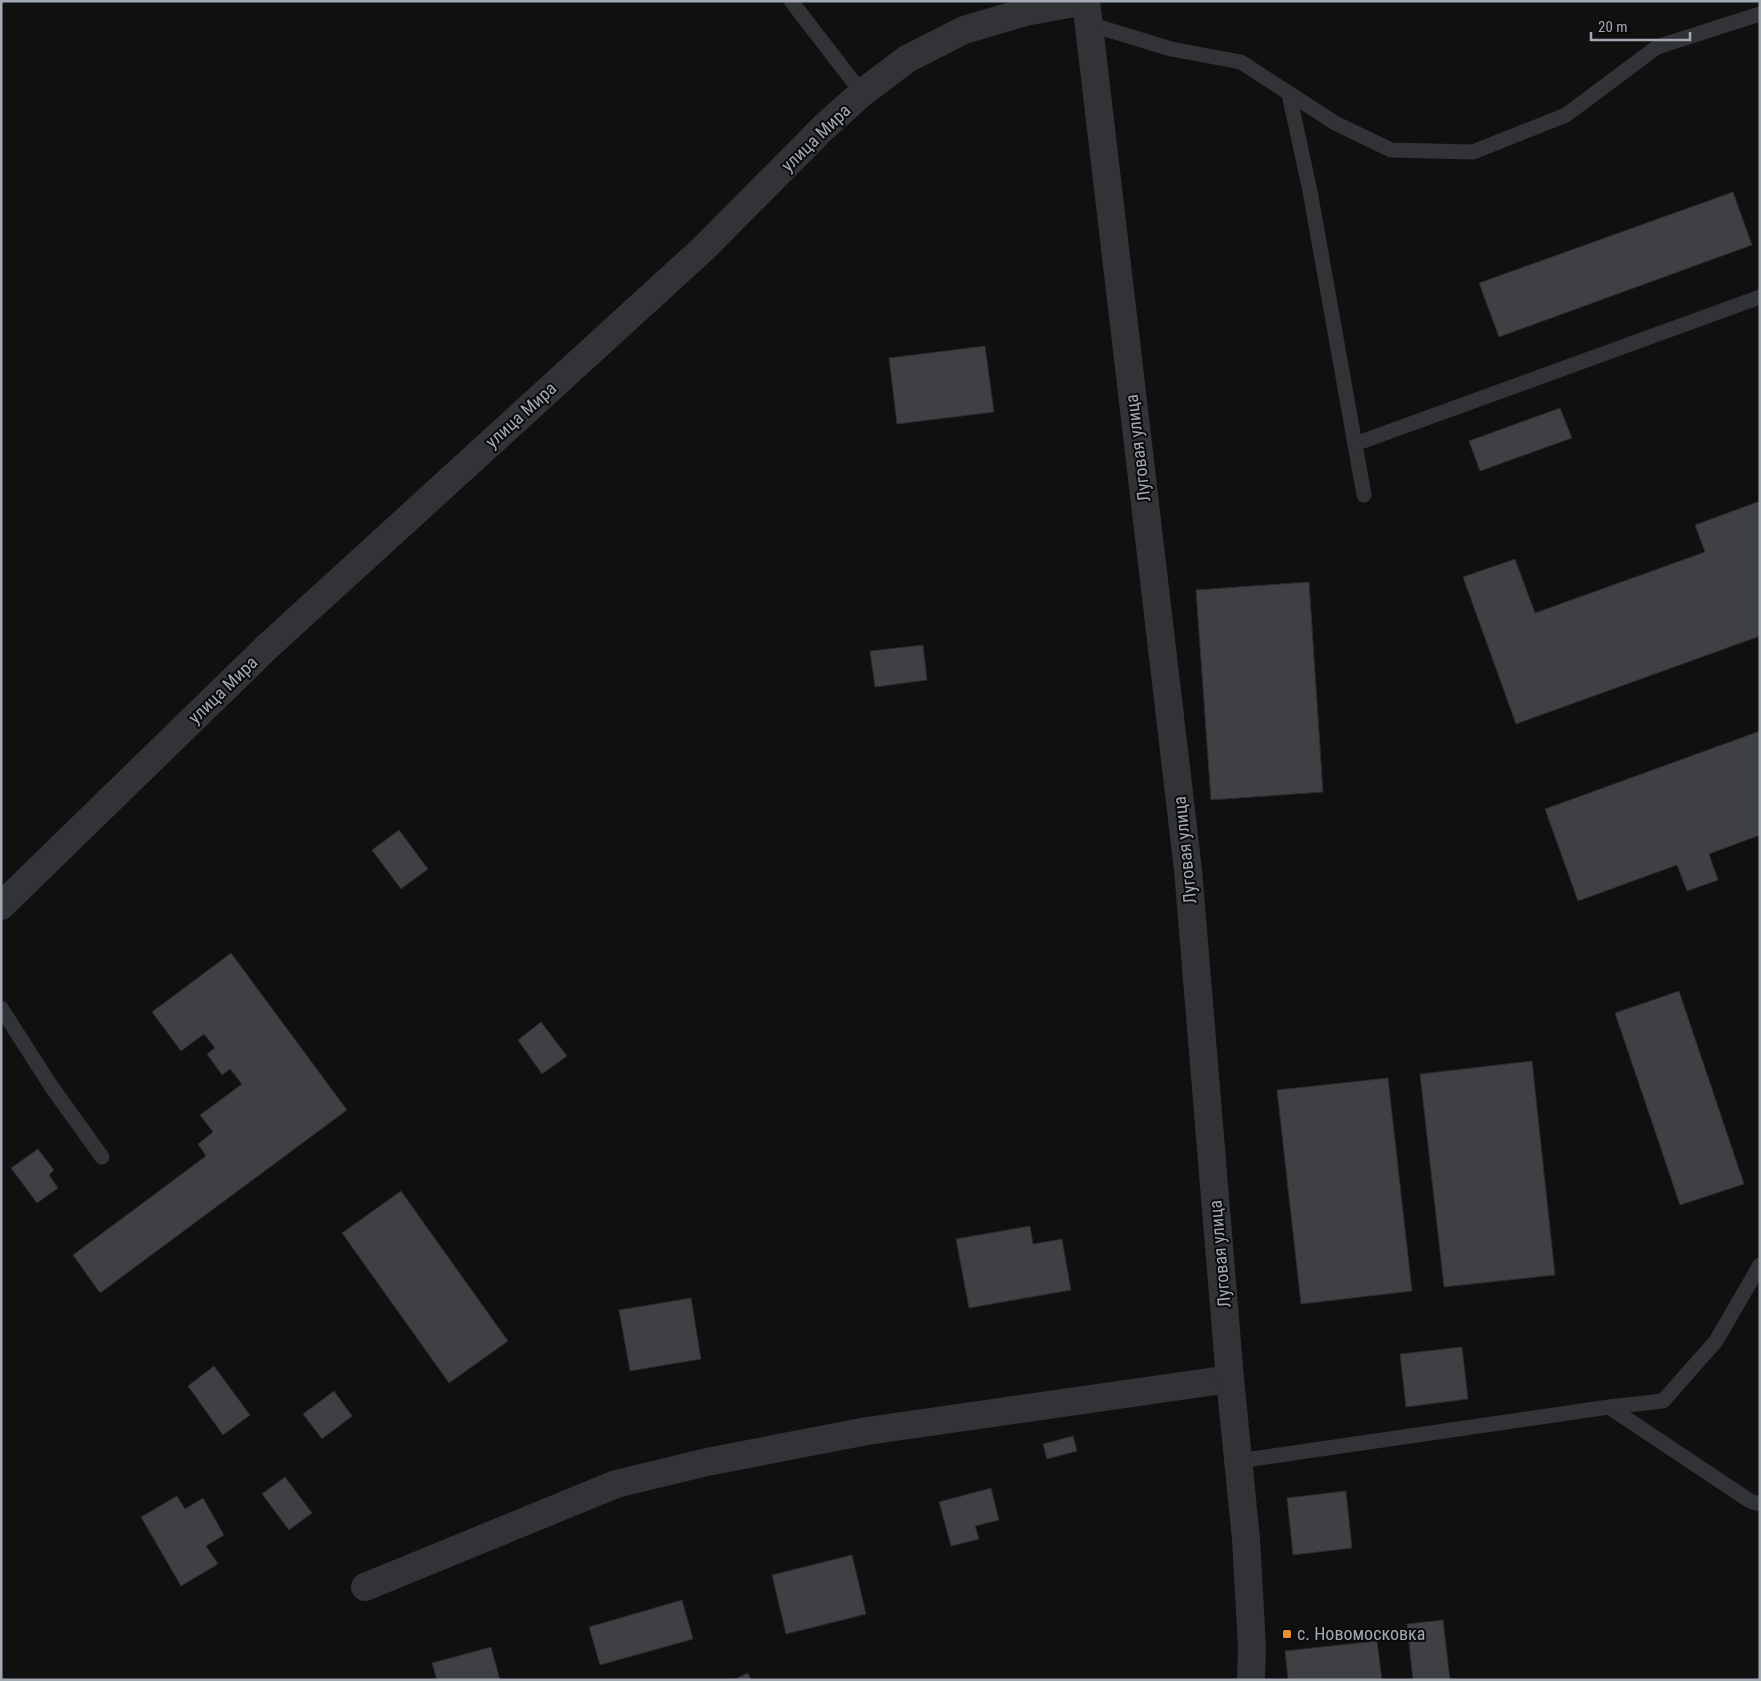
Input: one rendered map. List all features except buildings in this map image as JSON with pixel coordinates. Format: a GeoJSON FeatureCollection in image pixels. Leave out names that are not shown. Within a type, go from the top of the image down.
{"type":"FeatureCollection","features":[{"type":"Feature","properties":{"kind":"street","name":"улица Мира"},"geometry":{"type":"LineString","coordinates":[[1,906],[267,647],[703,249],[824,128],[862,94],[907,59],[964,30],[1025,12],[1087,9]]}},
{"type":"Feature","properties":{"kind":"street","name":"Луговая улица"},"geometry":{"type":"LineString","coordinates":[[1087,9],[1188,870],[1230,1379],[1246,1539],[1252,1647],[1251,1680]]}},
{"type":"Feature","properties":{"kind":"street"},"geometry":{"type":"LineString","coordinates":[[365,1587],[616,1484],[706,1462],[867,1431],[1230,1379]]}},
{"type":"Feature","properties":{"kind":"lane"},"geometry":{"type":"LineString","coordinates":[[791,1],[862,94]]}},
{"type":"Feature","properties":{"kind":"lane"},"geometry":{"type":"LineString","coordinates":[[1087,9],[1171,48],[1241,62],[1335,123],[1391,150],[1473,152],[1566,115],[1658,47],[1760,14]]}},
{"type":"Feature","properties":{"kind":"lane"},"geometry":{"type":"LineString","coordinates":[[1289,94],[1310,191],[1364,495]]}},
{"type":"Feature","properties":{"kind":"lane"},"geometry":{"type":"LineString","coordinates":[[1355,444],[1760,297]]}},
{"type":"Feature","properties":{"kind":"lane"},"geometry":{"type":"LineString","coordinates":[[1,1008],[51,1086],[102,1157]]}},
{"type":"Feature","properties":{"kind":"lane"},"geometry":{"type":"LineString","coordinates":[[1238,1461],[1610,1406],[1663,1401],[1716,1341],[1760,1265]]}},
{"type":"Feature","properties":{"kind":"lane"},"geometry":{"type":"LineString","coordinates":[[1610,1406],[1750,1501],[1760,1504]]}},
{"type":"Feature","properties":{"kind":"place","name":"с. Новомосковка"},"geometry":{"type":"Point","coordinates":[1287,1634]}}]}
